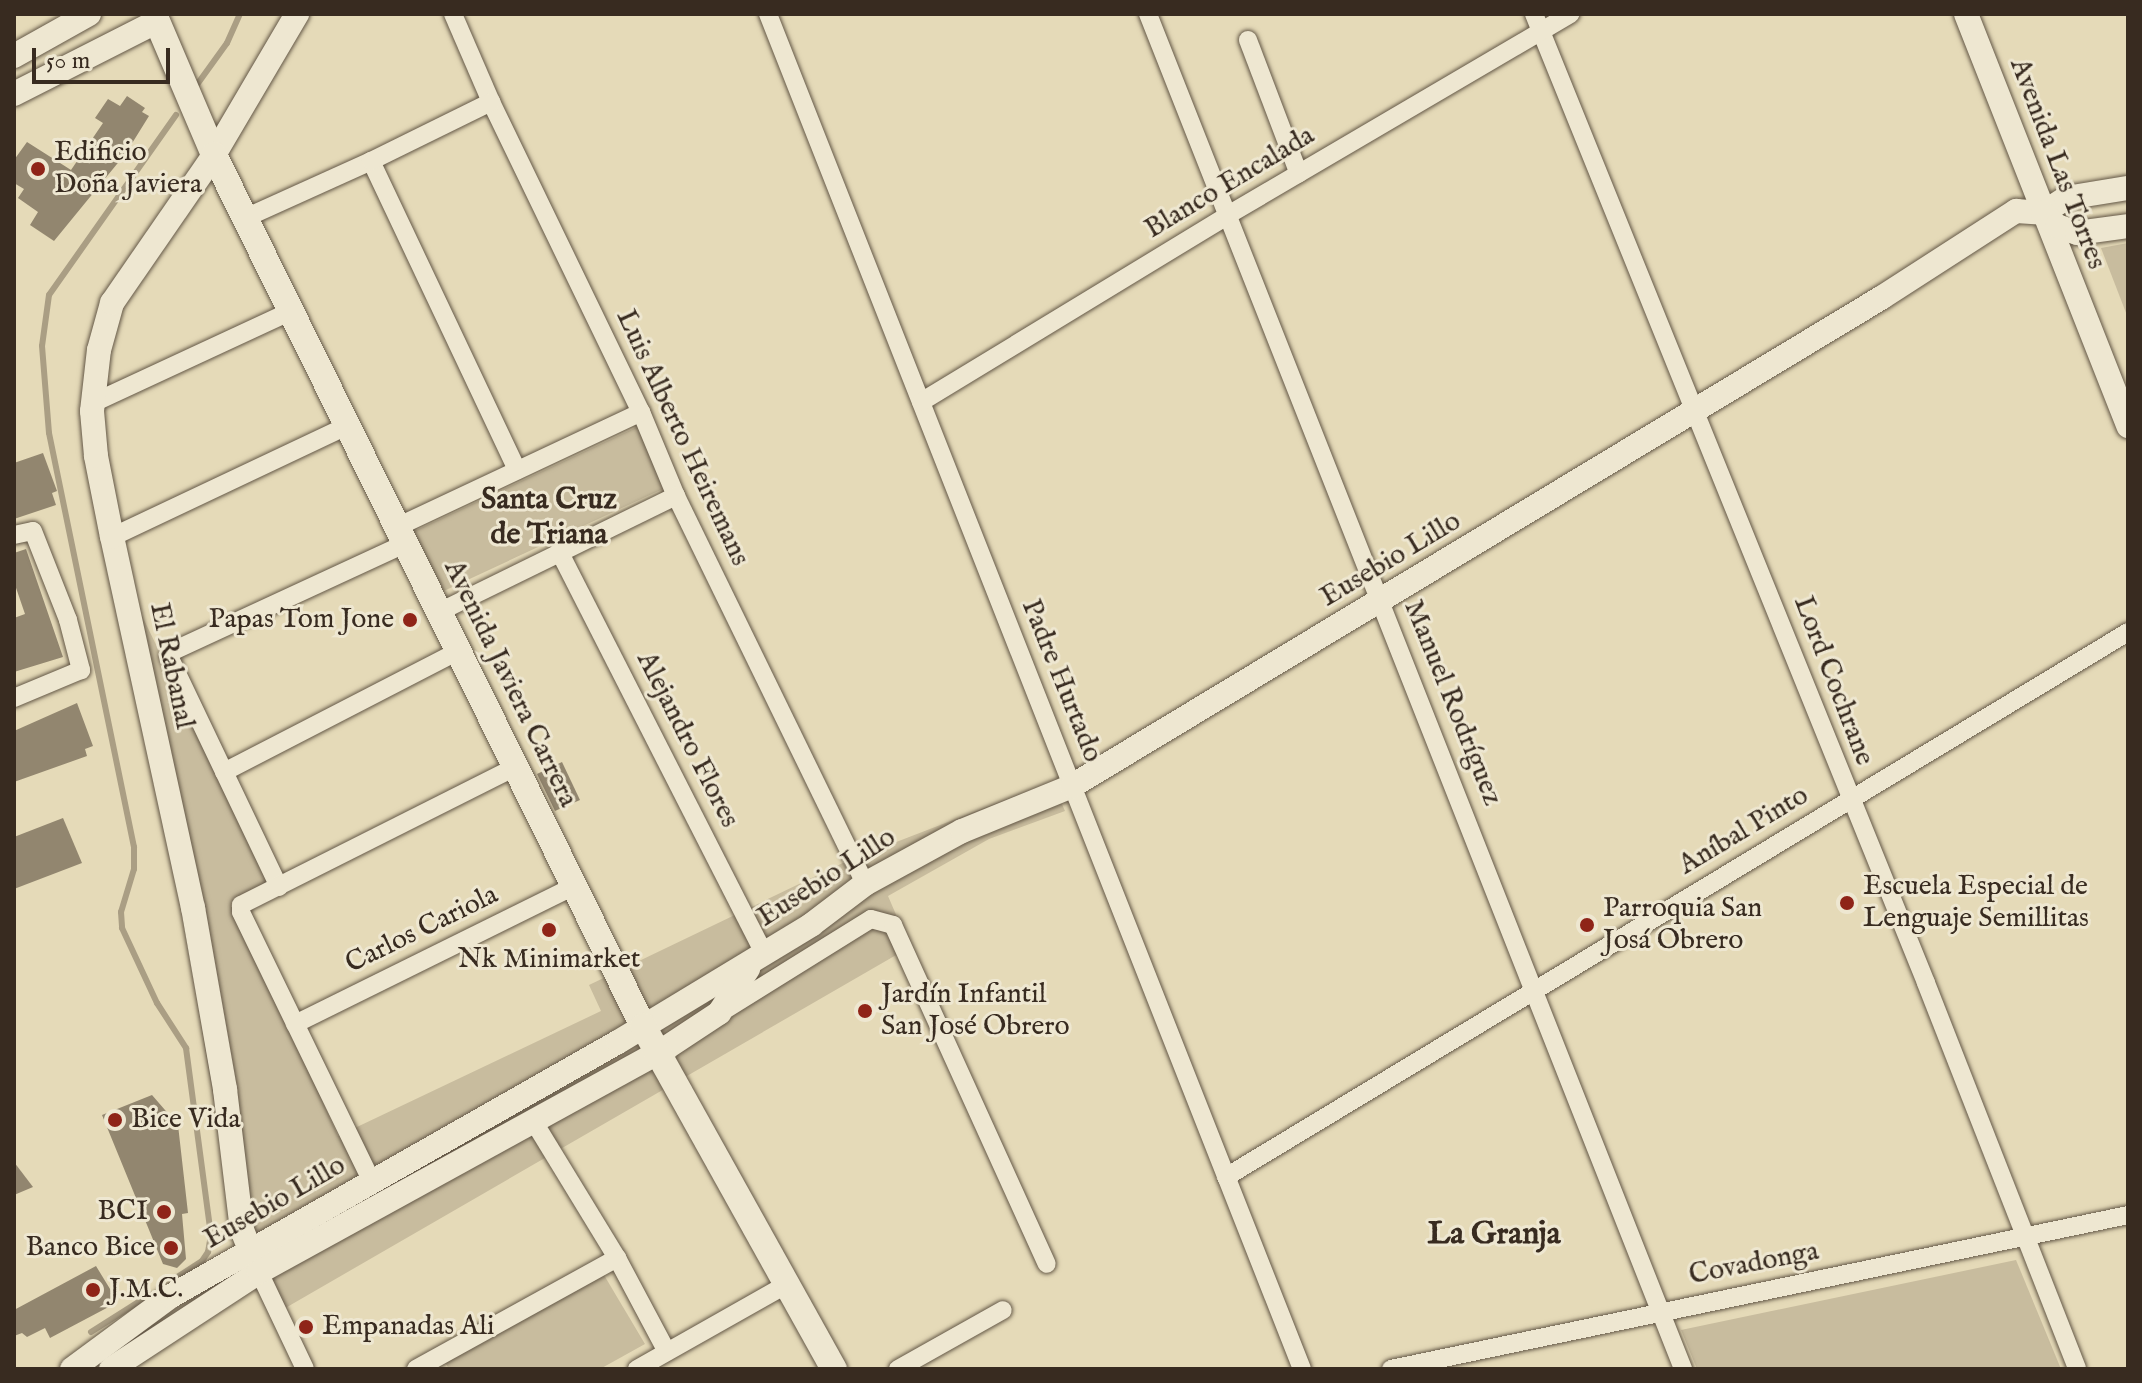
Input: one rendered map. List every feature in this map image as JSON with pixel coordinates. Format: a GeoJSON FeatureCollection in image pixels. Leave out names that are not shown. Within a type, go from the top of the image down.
{"type":"FeatureCollection","features":[{"type":"Feature","properties":{"kind":"main road","name":"Avenida Javiera Carrera"},"geometry":{"type":"LineString","coordinates":[[155,18],[214,155],[643,1026],[834,1369]]}},
{"type":"Feature","properties":{"kind":"street"},"geometry":{"type":"LineString","coordinates":[[14,56],[89,14]]}},
{"type":"Feature","properties":{"kind":"street","name":"El Rabanal"},"geometry":{"type":"LineString","coordinates":[[297,14],[214,155],[112,303],[99,350],[93,403],[96,456],[112,537],[193,908],[225,1089],[242,1230],[305,1369]]}},
{"type":"Feature","properties":{"kind":"street","name":"Luis Alberto Heiremans"},"geometry":{"type":"LineString","coordinates":[[453,14],[491,102],[641,412],[676,496],[865,884]]}},
{"type":"Feature","properties":{"kind":"street","name":"Manuel Rodríguez"},"geometry":{"type":"LineString","coordinates":[[1148,14],[1536,990],[1683,1369]]}},
{"type":"Feature","properties":{"kind":"street","name":"Lord Cochrane"},"geometry":{"type":"LineString","coordinates":[[1534,14],[1926,983],[2077,1369]]}},
{"type":"Feature","properties":{"kind":"street","name":"Blanco Encalada"},"geometry":{"type":"LineString","coordinates":[[921,402],[1228,215],[1570,14]]}},
{"type":"Feature","properties":{"kind":"street","name":"Avenida Las Torres"},"geometry":{"type":"LineString","coordinates":[[1966,14],[2128,426]]}},
{"type":"Feature","properties":{"kind":"street","name":"Padre Hurtado"},"geometry":{"type":"LineString","coordinates":[[770,15],[1302,1369]]}},
{"type":"Feature","properties":{"kind":"street"},"geometry":{"type":"LineString","coordinates":[[14,94],[155,18]]}},
{"type":"Feature","properties":{"kind":"street"},"geometry":{"type":"LineString","coordinates":[[1248,40],[1299,174]]}},
{"type":"Feature","properties":{"kind":"street"},"geometry":{"type":"LineString","coordinates":[[245,218],[491,102]]}},
{"type":"Feature","properties":{"kind":"street"},"geometry":{"type":"LineString","coordinates":[[371,161],[517,470]]}},
{"type":"Feature","properties":{"kind":"street","name":"Eusebio Lillo"},"geometry":{"type":"LineString","coordinates":[[111,1369],[254,1262],[372,1182],[764,954],[811,925],[865,884],[962,831],[1072,786],[1381,602],[2016,211],[2043,213],[2066,198],[2128,188]]}},
{"type":"Feature","properties":{"kind":"street"},"geometry":{"type":"LineString","coordinates":[[2043,213],[2057,226],[2077,233],[2128,226]]}},
{"type":"Feature","properties":{"kind":"street"},"geometry":{"type":"LineString","coordinates":[[93,403],[291,311]]}},
{"type":"Feature","properties":{"kind":"street"},"geometry":{"type":"LineString","coordinates":[[279,887],[169,656],[173,651],[401,535],[517,470],[641,412]]}},
{"type":"Feature","properties":{"kind":"street"},"geometry":{"type":"LineString","coordinates":[[112,537],[347,426]]}},
{"type":"Feature","properties":{"kind":"street"},"geometry":{"type":"LineString","coordinates":[[439,612],[676,496]]}},
{"type":"Feature","properties":{"kind":"street"},"geometry":{"type":"LineString","coordinates":[[14,535],[33,531],[68,620],[81,670],[14,698]]}},
{"type":"Feature","properties":{"kind":"street","name":"Alejandro Flores"},"geometry":{"type":"LineString","coordinates":[[559,551],[764,954]]}},
{"type":"Feature","properties":{"kind":"street","name":"Aníbal Pinto"},"geometry":{"type":"LineString","coordinates":[[1226,1177],[2128,632]]}},
{"type":"Feature","properties":{"kind":"street"},"geometry":{"type":"LineString","coordinates":[[224,772],[458,651]]}},
{"type":"Feature","properties":{"kind":"street"},"geometry":{"type":"LineString","coordinates":[[372,1182],[241,905],[515,767]]}},
{"type":"Feature","properties":{"kind":"street","name":"Carlos Cariola"},"geometry":{"type":"LineString","coordinates":[[295,1024],[574,886]]}},
{"type":"Feature","properties":{"kind":"street"},"geometry":{"type":"LineString","coordinates":[[811,925],[822,950],[871,919],[893,925],[1047,1264]]}},
{"type":"Feature","properties":{"kind":"street","name":"Eusebio Lillo"},"geometry":{"type":"LineString","coordinates":[[72,1369],[171,1296],[254,1262],[534,1122],[659,1052],[822,950]]}},
{"type":"Feature","properties":{"kind":"street","name":"Eusebio Lillo"},"geometry":{"type":"LineString","coordinates":[[719,1013],[743,973],[764,954]]}},
{"type":"Feature","properties":{"kind":"street"},"geometry":{"type":"LineString","coordinates":[[534,1122],[617,1258],[667,1352]]}},
{"type":"Feature","properties":{"kind":"street","name":"Covadonga"},"geometry":{"type":"LineString","coordinates":[[1391,1369],[2128,1215]]}},
{"type":"Feature","properties":{"kind":"street"},"geometry":{"type":"LineString","coordinates":[[416,1369],[439,1363],[617,1258]]}},
{"type":"Feature","properties":{"kind":"street"},"geometry":{"type":"LineString","coordinates":[[637,1369],[787,1284]]}},
{"type":"Feature","properties":{"kind":"street"},"geometry":{"type":"LineString","coordinates":[[898,1369],[1003,1310]]}},
{"type":"Feature","properties":{"kind":"shaded area"},"geometry":{"type":"Polygon","coordinates":[[[2128,243],[2128,318],[2101,248],[2128,243]]]}},
{"type":"Feature","properties":{"kind":"shaded area"},"geometry":{"type":"Polygon","coordinates":[[[639,426],[667,487],[433,596],[406,535],[639,426]]]}},
{"type":"Feature","properties":{"kind":"shaded area"},"geometry":{"type":"Polygon","coordinates":[[[127,585],[273,885],[235,906],[338,1136],[601,1011],[589,985],[847,861],[1052,782],[1065,811],[989,839],[888,896],[910,947],[275,1314],[237,1239],[127,585]]]}},
{"type":"Feature","properties":{"kind":"shaded area"},"geometry":{"type":"Polygon","coordinates":[[[2016,1260],[2061,1369],[1697,1369],[1681,1330],[2016,1260]]]}},
{"type":"Feature","properties":{"kind":"shaded area"},"geometry":{"type":"Polygon","coordinates":[[[601,1270],[645,1344],[600,1369],[449,1369],[443,1359],[601,1270]]]}},
{"type":"Feature","properties":{"kind":"building","name":"Edificio Doña Javiera"},"geometry":{"type":"Polygon","coordinates":[[[127,96],[145,108],[142,112],[149,116],[126,153],[54,241],[30,225],[38,212],[18,198],[24,189],[14,183],[14,160],[27,142],[71,170],[103,123],[95,118],[108,99],[120,106],[127,96]]]}},
{"type":"Feature","properties":{"kind":"building"},"geometry":{"type":"Polygon","coordinates":[[[43,453],[57,491],[52,493],[56,505],[14,519],[14,463],[43,453]]]}},
{"type":"Feature","properties":{"kind":"building"},"geometry":{"type":"Polygon","coordinates":[[[26,549],[63,657],[14,672],[14,618],[25,614],[14,582],[14,553],[26,549]]]}},
{"type":"Feature","properties":{"kind":"building"},"geometry":{"type":"Polygon","coordinates":[[[77,703],[93,746],[85,749],[87,756],[14,782],[14,731],[77,703]]]}},
{"type":"Feature","properties":{"kind":"building"},"geometry":{"type":"Polygon","coordinates":[[[562,762],[580,800],[555,811],[537,774],[562,762]]]}},
{"type":"Feature","properties":{"kind":"building"},"geometry":{"type":"Polygon","coordinates":[[[63,818],[82,863],[14,889],[14,837],[63,818]]]}},
{"type":"Feature","properties":{"kind":"building"},"geometry":{"type":"Polygon","coordinates":[[[152,1095],[178,1125],[188,1213],[182,1214],[186,1259],[177,1268],[163,1264],[102,1115],[152,1095]]]}},
{"type":"Feature","properties":{"kind":"building"},"geometry":{"type":"Polygon","coordinates":[[[14,1162],[33,1187],[14,1195],[14,1162]]]}},
{"type":"Feature","properties":{"kind":"building"},"geometry":{"type":"Polygon","coordinates":[[[96,1266],[118,1302],[50,1338],[45,1328],[27,1337],[22,1333],[14,1336],[14,1310],[96,1266]]]}},
{"type":"Feature","properties":{"kind":"waterway"},"geometry":{"type":"LineString","coordinates":[[196,86],[227,43],[240,14]]}},
{"type":"Feature","properties":{"kind":"waterway"},"geometry":{"type":"LineString","coordinates":[[176,115],[49,295],[42,346],[49,433],[134,847],[134,869],[121,912],[122,928],[157,1003],[186,1048],[211,1235],[208,1252],[202,1261],[177,1277]]}},
{"type":"Feature","properties":{"kind":"waterway"},"geometry":{"type":"LineString","coordinates":[[91,1332],[151,1294]]}},
{"type":"Feature","properties":{"kind":"place","name":"Edificio Doña Javiera"},"geometry":{"type":"Point","coordinates":[38,169]}},
{"type":"Feature","properties":{"kind":"place","name":"Papas Tom Jone"},"geometry":{"type":"Point","coordinates":[410,620]}},
{"type":"Feature","properties":{"kind":"place","name":"Escuela Especial de Lenguaje Semillitas"},"geometry":{"type":"Point","coordinates":[1847,903]}},
{"type":"Feature","properties":{"kind":"place","name":"Parroquia San Josá Obrero"},"geometry":{"type":"Point","coordinates":[1587,925]}},
{"type":"Feature","properties":{"kind":"place","name":"Nk Minimarket"},"geometry":{"type":"Point","coordinates":[549,930]}},
{"type":"Feature","properties":{"kind":"place","name":"Jardín Infantil San José Obrero"},"geometry":{"type":"Point","coordinates":[865,1011]}},
{"type":"Feature","properties":{"kind":"place","name":"Bice Vida"},"geometry":{"type":"Point","coordinates":[115,1120]}},
{"type":"Feature","properties":{"kind":"place","name":"BCI"},"geometry":{"type":"Point","coordinates":[164,1212]}},
{"type":"Feature","properties":{"kind":"place","name":"Banco Bice"},"geometry":{"type":"Point","coordinates":[171,1248]}},
{"type":"Feature","properties":{"kind":"place","name":"J.M.C."},"geometry":{"type":"Point","coordinates":[93,1290]}},
{"type":"Feature","properties":{"kind":"place","name":"Empanadas Ali"},"geometry":{"type":"Point","coordinates":[306,1327]}},
{"type":"Feature","properties":{"kind":"district","name":"Santa Cruz de Triana"},"geometry":{"type":"Point","coordinates":[549,517]}},
{"type":"Feature","properties":{"kind":"district","name":"La Granja"},"geometry":{"type":"Point","coordinates":[1494,1235]}}]}
